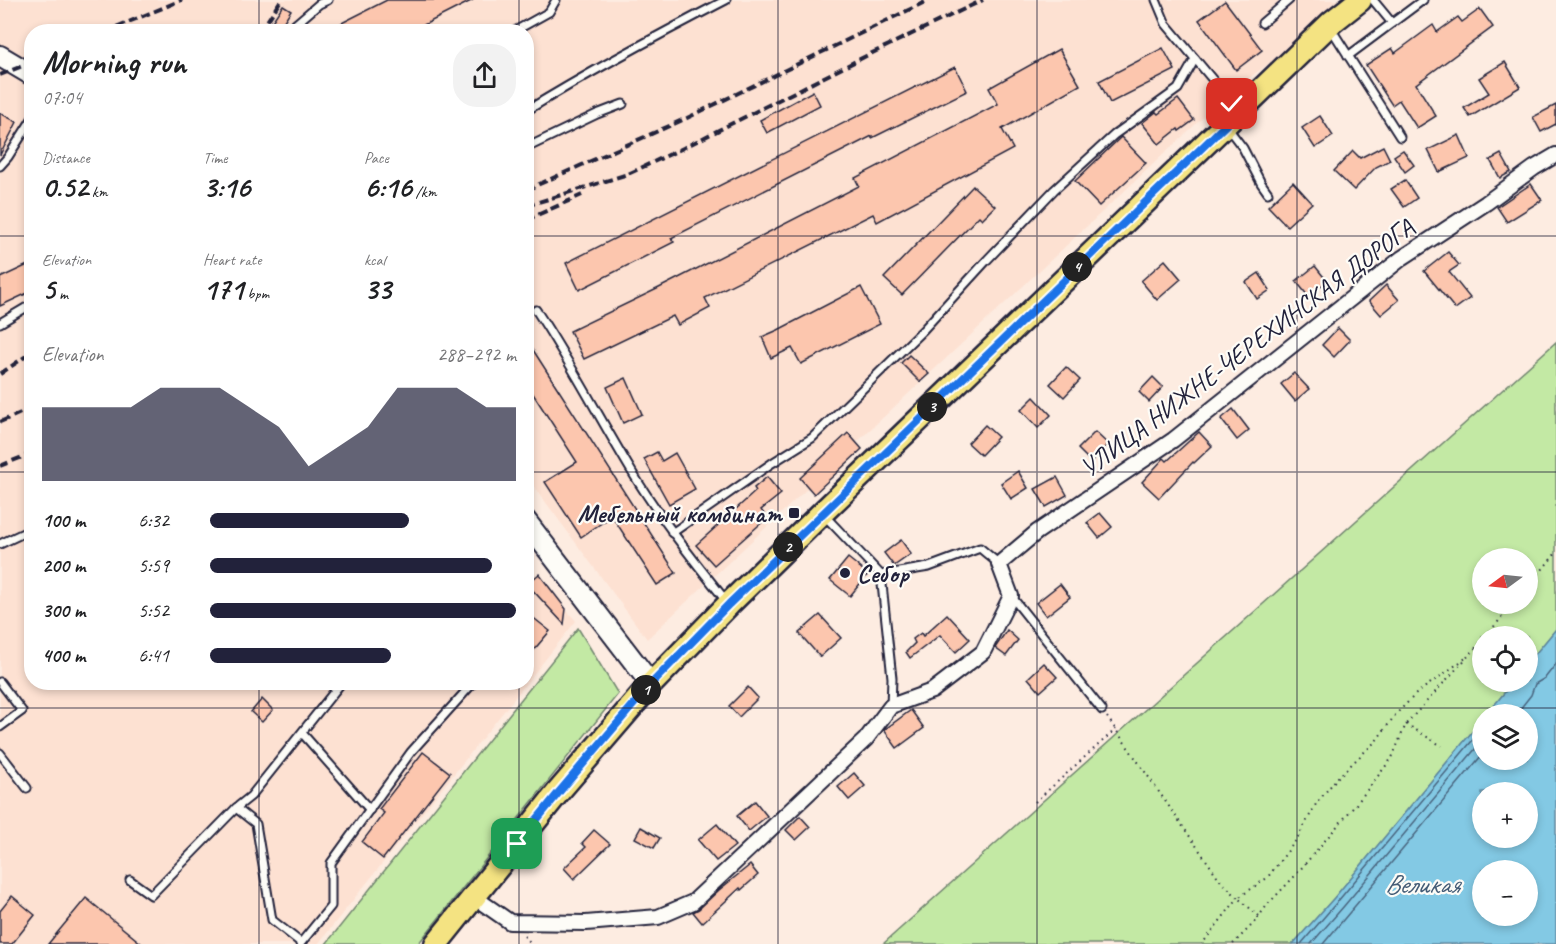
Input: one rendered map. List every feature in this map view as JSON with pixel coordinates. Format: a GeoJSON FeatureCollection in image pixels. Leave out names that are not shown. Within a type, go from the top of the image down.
{"type":"FeatureCollection","features":[{"type":"Feature","properties":{"kind":"main road"},"geometry":{"type":"LineString","coordinates":[[440,943],[474,897],[560,791],[651,684],[729,604],[1329,25],[1360,0]]}},
{"type":"Feature","properties":{"kind":"street"},"geometry":{"type":"LineString","coordinates":[[0,56],[24,70]]}},
{"type":"Feature","properties":{"kind":"street","name":"УЛИЦА НИЖНЕ-ЧЕРЕХИНСКАЯ ДОРОГА"},"geometry":{"type":"LineString","coordinates":[[999,564],[1036,532],[1173,440],[1402,258],[1556,155]]}},
{"type":"Feature","properties":{"kind":"street"},"geometry":{"type":"LineString","coordinates":[[534,531],[651,684]]}},
{"type":"Feature","properties":{"kind":"street"},"geometry":{"type":"LineString","coordinates":[[474,897],[510,922],[586,923],[658,917],[693,902],[866,739],[891,706],[932,691],[983,652],[1011,596],[999,564]]}},
{"type":"Feature","properties":{"kind":"lane"},"geometry":{"type":"LineString","coordinates":[[296,24],[319,4],[328,0]]}},
{"type":"Feature","properties":{"kind":"lane"},"geometry":{"type":"LineString","coordinates":[[527,24],[549,12],[556,0]]}},
{"type":"Feature","properties":{"kind":"lane"},"geometry":{"type":"LineString","coordinates":[[534,106],[667,30],[726,0]]}},
{"type":"Feature","properties":{"kind":"lane"},"geometry":{"type":"LineString","coordinates":[[1156,0],[1166,24],[1195,59],[1232,118],[1244,148],[1268,193]]}},
{"type":"Feature","properties":{"kind":"lane"},"geometry":{"type":"LineString","coordinates":[[1262,23],[1289,0]]}},
{"type":"Feature","properties":{"kind":"lane"},"geometry":{"type":"LineString","coordinates":[[1373,0],[1392,23]]}},
{"type":"Feature","properties":{"kind":"lane"},"geometry":{"type":"LineString","coordinates":[[1348,56],[1423,0]]}},
{"type":"Feature","properties":{"kind":"lane"},"geometry":{"type":"LineString","coordinates":[[1329,25],[1400,137]]}},
{"type":"Feature","properties":{"kind":"lane"},"geometry":{"type":"LineString","coordinates":[[672,532],[812,438],[923,330],[1054,190],[1114,135],[1178,88],[1195,59]]}},
{"type":"Feature","properties":{"kind":"lane"},"geometry":{"type":"LineString","coordinates":[[534,144],[623,104]]}},
{"type":"Feature","properties":{"kind":"lane"},"geometry":{"type":"LineString","coordinates":[[0,166],[24,132]]}},
{"type":"Feature","properties":{"kind":"lane"},"geometry":{"type":"LineString","coordinates":[[0,323],[24,309]]}},
{"type":"Feature","properties":{"kind":"lane"},"geometry":{"type":"LineString","coordinates":[[536,310],[633,474],[672,532],[729,604]]}},
{"type":"Feature","properties":{"kind":"lane"},"geometry":{"type":"LineString","coordinates":[[822,513],[881,575],[892,678],[891,706]]}},
{"type":"Feature","properties":{"kind":"lane"},"geometry":{"type":"LineString","coordinates":[[0,544],[24,533]]}},
{"type":"Feature","properties":{"kind":"lane"},"geometry":{"type":"LineString","coordinates":[[881,575],[929,567],[980,548],[999,564]]}},
{"type":"Feature","properties":{"kind":"lane"},"geometry":{"type":"LineString","coordinates":[[1011,596],[1102,710]]}},
{"type":"Feature","properties":{"kind":"lane"},"geometry":{"type":"LineString","coordinates":[[0,682],[22,711],[0,727]]}},
{"type":"Feature","properties":{"kind":"lane"},"geometry":{"type":"LineString","coordinates":[[130,880],[151,895],[236,808],[251,796],[336,690]]}},
{"type":"Feature","properties":{"kind":"lane"},"geometry":{"type":"LineString","coordinates":[[236,808],[256,825],[272,920],[300,943],[331,906],[331,863],[411,752],[467,690]]}},
{"type":"Feature","properties":{"kind":"lane"},"geometry":{"type":"LineString","coordinates":[[302,733],[370,810]]}},
{"type":"Feature","properties":{"kind":"lane"},"geometry":{"type":"LineString","coordinates":[[0,753],[27,788]]}},
{"type":"Feature","properties":{"kind":"path"},"geometry":{"type":"LineString","coordinates":[[1538,575],[1556,553]]}},
{"type":"Feature","properties":{"kind":"path"},"geometry":{"type":"LineString","coordinates":[[1494,626],[1505,614]]}},
{"type":"Feature","properties":{"kind":"path"},"geometry":{"type":"LineString","coordinates":[[1233,944],[1357,803],[1392,758],[1406,724],[1471,654]]}},
{"type":"Feature","properties":{"kind":"path"},"geometry":{"type":"LineString","coordinates":[[1202,944],[1238,898],[1268,878],[1297,839],[1316,804],[1337,778],[1376,741],[1396,714],[1417,693],[1471,654]]}},
{"type":"Feature","properties":{"kind":"path"},"geometry":{"type":"LineString","coordinates":[[1102,710],[1220,880],[1259,916]]}},
{"type":"Feature","properties":{"kind":"path"},"geometry":{"type":"LineString","coordinates":[[1406,724],[1442,746]]}},
{"type":"Feature","properties":{"kind":"path"},"geometry":{"type":"LineString","coordinates":[[1035,802],[1116,729]]}},
{"type":"Feature","properties":{"kind":"shaded area"},"geometry":{"type":"Polygon","coordinates":[[[0,0],[1357,0],[1231,91],[647,639],[534,486],[534,24],[24,24],[24,690],[521,690],[318,944],[0,944],[0,0]]]}},
{"type":"Feature","properties":{"kind":"shaded area"},"geometry":{"type":"Polygon","coordinates":[[[534,573],[576,621],[534,674],[534,573]]]}},
{"type":"Feature","properties":{"kind":"green space"},"geometry":{"type":"Polygon","coordinates":[[[1556,342],[1556,629],[1538,651],[1538,626],[1472,626],[1472,692],[1505,692],[1495,704],[1472,704],[1472,732],[1293,944],[883,944],[1556,342]]]}},
{"type":"Feature","properties":{"kind":"green space"},"geometry":{"type":"Polygon","coordinates":[[[578,628],[618,694],[418,944],[326,944],[529,690],[534,690],[534,683],[578,628]]]}},
{"type":"Feature","properties":{"kind":"water","name":"Великая"},"geometry":{"type":"Polygon","coordinates":[[[1556,629],[1556,944],[1293,944],[1472,732],[1472,770],[1538,770],[1538,704],[1495,704],[1505,692],[1538,692],[1538,651],[1556,629]]]}},
{"type":"Feature","properties":{"kind":"building"},"geometry":{"type":"Polygon","coordinates":[[[387,0],[473,0],[426,24],[340,24],[387,0]]]}},
{"type":"Feature","properties":{"kind":"building"},"geometry":{"type":"Polygon","coordinates":[[[1225,1],[1262,50],[1236,70],[1199,20],[1225,1]]]}},
{"type":"Feature","properties":{"kind":"building"},"geometry":{"type":"Polygon","coordinates":[[[283,5],[291,10],[282,24],[270,24],[283,5]]]}},
{"type":"Feature","properties":{"kind":"building"},"geometry":{"type":"Polygon","coordinates":[[[1480,9],[1493,27],[1416,84],[1436,116],[1417,128],[1399,100],[1392,105],[1366,65],[1392,48],[1395,53],[1433,25],[1437,32],[1458,17],[1462,22],[1480,9]]]}},
{"type":"Feature","properties":{"kind":"building"},"geometry":{"type":"Polygon","coordinates":[[[1163,48],[1175,70],[1110,103],[1099,81],[1163,48]]]}},
{"type":"Feature","properties":{"kind":"building"},"geometry":{"type":"Polygon","coordinates":[[[1059,49],[1080,85],[1002,129],[1013,149],[877,222],[873,214],[705,298],[710,308],[678,325],[673,316],[584,359],[570,331],[859,186],[855,178],[998,104],[989,88],[1059,49]]]}},
{"type":"Feature","properties":{"kind":"building"},"geometry":{"type":"Polygon","coordinates":[[[1505,62],[1520,87],[1470,117],[1464,108],[1489,93],[1479,78],[1505,62]]]}},
{"type":"Feature","properties":{"kind":"building"},"geometry":{"type":"Polygon","coordinates":[[[955,67],[967,91],[872,138],[872,136],[671,238],[674,242],[579,290],[566,263],[955,67]]]}},
{"type":"Feature","properties":{"kind":"building"},"geometry":{"type":"Polygon","coordinates":[[[813,91],[820,105],[767,133],[760,120],[813,91]]]}},
{"type":"Feature","properties":{"kind":"building"},"geometry":{"type":"Polygon","coordinates":[[[1178,99],[1194,120],[1159,144],[1142,123],[1178,99]]]}},
{"type":"Feature","properties":{"kind":"building"},"geometry":{"type":"Polygon","coordinates":[[[1556,105],[1556,124],[1541,132],[1533,117],[1556,105]]]}},
{"type":"Feature","properties":{"kind":"building"},"geometry":{"type":"Polygon","coordinates":[[[0,113],[17,122],[0,155],[0,113]]]}},
{"type":"Feature","properties":{"kind":"building"},"geometry":{"type":"Polygon","coordinates":[[[1320,116],[1333,136],[1315,148],[1302,128],[1320,116]]]}},
{"type":"Feature","properties":{"kind":"building"},"geometry":{"type":"Polygon","coordinates":[[[1459,135],[1469,158],[1439,172],[1428,150],[1459,135]]]}},
{"type":"Feature","properties":{"kind":"building"},"geometry":{"type":"Polygon","coordinates":[[[1121,137],[1146,163],[1099,206],[1075,181],[1121,137]]]}},
{"type":"Feature","properties":{"kind":"building"},"geometry":{"type":"Polygon","coordinates":[[[1383,146],[1390,160],[1376,167],[1354,190],[1334,171],[1353,151],[1360,158],[1383,146]]]}},
{"type":"Feature","properties":{"kind":"building"},"geometry":{"type":"Polygon","coordinates":[[[1403,150],[1414,165],[1405,172],[1394,156],[1403,150]]]}},
{"type":"Feature","properties":{"kind":"building"},"geometry":{"type":"Polygon","coordinates":[[[1501,154],[1511,172],[1500,178],[1490,160],[1501,154]]]}},
{"type":"Feature","properties":{"kind":"building"},"geometry":{"type":"Polygon","coordinates":[[[1405,180],[1417,198],[1404,207],[1391,189],[1405,180]]]}},
{"type":"Feature","properties":{"kind":"building"},"geometry":{"type":"Polygon","coordinates":[[[1293,182],[1312,203],[1287,226],[1268,206],[1293,182]]]}},
{"type":"Feature","properties":{"kind":"building"},"geometry":{"type":"Polygon","coordinates":[[[1531,184],[1542,200],[1507,222],[1497,207],[1531,184]]]}},
{"type":"Feature","properties":{"kind":"building"},"geometry":{"type":"Polygon","coordinates":[[[973,186],[995,206],[982,219],[979,216],[902,295],[884,278],[973,186]]]}},
{"type":"Feature","properties":{"kind":"building"},"geometry":{"type":"Polygon","coordinates":[[[1448,252],[1459,265],[1449,272],[1470,298],[1455,309],[1424,271],[1448,252]]]}},
{"type":"Feature","properties":{"kind":"building"},"geometry":{"type":"Polygon","coordinates":[[[1165,260],[1181,279],[1157,300],[1141,281],[1165,260]]]}},
{"type":"Feature","properties":{"kind":"building"},"geometry":{"type":"Polygon","coordinates":[[[1315,266],[1327,281],[1308,296],[1296,281],[1315,266]]]}},
{"type":"Feature","properties":{"kind":"building"},"geometry":{"type":"Polygon","coordinates":[[[24,267],[24,295],[0,306],[0,278],[24,267]]]}},
{"type":"Feature","properties":{"kind":"building"},"geometry":{"type":"Polygon","coordinates":[[[1259,273],[1270,290],[1257,299],[1246,282],[1259,273]]]}},
{"type":"Feature","properties":{"kind":"building"},"geometry":{"type":"Polygon","coordinates":[[[1386,285],[1399,300],[1381,315],[1369,301],[1386,285]]]}},
{"type":"Feature","properties":{"kind":"building"},"geometry":{"type":"Polygon","coordinates":[[[861,287],[880,324],[801,364],[792,348],[771,358],[762,337],[861,287]]]}},
{"type":"Feature","properties":{"kind":"building"},"geometry":{"type":"Polygon","coordinates":[[[1338,328],[1350,340],[1334,357],[1322,345],[1338,328]]]}},
{"type":"Feature","properties":{"kind":"building"},"geometry":{"type":"Polygon","coordinates":[[[534,351],[676,573],[657,585],[612,516],[581,537],[545,482],[577,462],[534,395],[534,351]]]}},
{"type":"Feature","properties":{"kind":"building"},"geometry":{"type":"Polygon","coordinates":[[[909,355],[929,374],[920,382],[901,363],[909,355]]]}},
{"type":"Feature","properties":{"kind":"building"},"geometry":{"type":"Polygon","coordinates":[[[1066,367],[1080,380],[1064,397],[1050,384],[1066,367]]]}},
{"type":"Feature","properties":{"kind":"building"},"geometry":{"type":"Polygon","coordinates":[[[1294,373],[1309,389],[1295,401],[1281,384],[1294,373]]]}},
{"type":"Feature","properties":{"kind":"building"},"geometry":{"type":"Polygon","coordinates":[[[1153,377],[1163,387],[1149,402],[1139,392],[1153,377]]]}},
{"type":"Feature","properties":{"kind":"building"},"geometry":{"type":"Polygon","coordinates":[[[626,378],[642,414],[623,423],[607,387],[626,378]]]}},
{"type":"Feature","properties":{"kind":"building"},"geometry":{"type":"Polygon","coordinates":[[[1034,397],[1051,415],[1038,428],[1021,410],[1034,397]]]}},
{"type":"Feature","properties":{"kind":"building"},"geometry":{"type":"Polygon","coordinates":[[[1233,409],[1249,430],[1237,440],[1221,419],[1233,409]]]}},
{"type":"Feature","properties":{"kind":"building"},"geometry":{"type":"Polygon","coordinates":[[[985,425],[998,437],[981,455],[968,443],[985,425]]]}},
{"type":"Feature","properties":{"kind":"building"},"geometry":{"type":"Polygon","coordinates":[[[1095,432],[1108,444],[1091,462],[1078,449],[1095,432]]]}},
{"type":"Feature","properties":{"kind":"building"},"geometry":{"type":"Polygon","coordinates":[[[1199,432],[1212,446],[1193,462],[1159,498],[1142,482],[1164,458],[1167,461],[1199,432]]]}},
{"type":"Feature","properties":{"kind":"building"},"geometry":{"type":"Polygon","coordinates":[[[848,433],[862,449],[814,494],[800,478],[848,433]]]}},
{"type":"Feature","properties":{"kind":"building"},"geometry":{"type":"Polygon","coordinates":[[[657,452],[662,461],[675,453],[695,489],[669,504],[644,459],[657,452]]]}},
{"type":"Feature","properties":{"kind":"building"},"geometry":{"type":"Polygon","coordinates":[[[1018,471],[1028,488],[1011,499],[1001,483],[1018,471]]]}},
{"type":"Feature","properties":{"kind":"building"},"geometry":{"type":"Polygon","coordinates":[[[767,477],[781,494],[761,510],[767,518],[714,565],[696,545],[756,491],[754,488],[767,477]]]}},
{"type":"Feature","properties":{"kind":"building"},"geometry":{"type":"Polygon","coordinates":[[[1057,477],[1067,495],[1046,507],[1035,489],[1057,477]]]}},
{"type":"Feature","properties":{"kind":"building"},"geometry":{"type":"Polygon","coordinates":[[[1100,513],[1112,527],[1099,538],[1087,523],[1100,513]]]}},
{"type":"Feature","properties":{"kind":"building"},"geometry":{"type":"Polygon","coordinates":[[[901,540],[911,554],[894,566],[884,553],[901,540]]]}},
{"type":"Feature","properties":{"kind":"building"},"geometry":{"type":"Polygon","coordinates":[[[848,558],[868,574],[850,596],[830,580],[848,558]]]}},
{"type":"Feature","properties":{"kind":"building"},"geometry":{"type":"Polygon","coordinates":[[[539,574],[566,609],[564,624],[534,592],[534,578],[539,574]]]}},
{"type":"Feature","properties":{"kind":"building"},"geometry":{"type":"Polygon","coordinates":[[[1060,584],[1070,597],[1046,616],[1036,603],[1060,584]]]}},
{"type":"Feature","properties":{"kind":"building"},"geometry":{"type":"Polygon","coordinates":[[[947,614],[970,639],[956,652],[940,635],[910,658],[906,652],[915,643],[913,639],[921,633],[923,636],[947,614]]]}},
{"type":"Feature","properties":{"kind":"building"},"geometry":{"type":"Polygon","coordinates":[[[820,615],[841,638],[820,657],[799,633],[820,615]]]}},
{"type":"Feature","properties":{"kind":"building"},"geometry":{"type":"Polygon","coordinates":[[[534,618],[550,631],[534,650],[534,618]]]}},
{"type":"Feature","properties":{"kind":"building"},"geometry":{"type":"Polygon","coordinates":[[[1007,630],[1018,640],[1006,656],[995,648],[1007,630]]]}},
{"type":"Feature","properties":{"kind":"building"},"geometry":{"type":"Polygon","coordinates":[[[1044,663],[1057,677],[1040,692],[1028,678],[1044,663]]]}},
{"type":"Feature","properties":{"kind":"building"},"geometry":{"type":"Polygon","coordinates":[[[748,687],[758,698],[739,717],[729,706],[748,687]]]}},
{"type":"Feature","properties":{"kind":"building"},"geometry":{"type":"Polygon","coordinates":[[[262,699],[273,710],[262,722],[251,712],[262,699]]]}},
{"type":"Feature","properties":{"kind":"building"},"geometry":{"type":"Polygon","coordinates":[[[911,710],[924,728],[897,748],[884,730],[911,710]]]}},
{"type":"Feature","properties":{"kind":"building"},"geometry":{"type":"Polygon","coordinates":[[[423,752],[450,773],[383,859],[362,842],[384,813],[379,809],[423,752]]]}},
{"type":"Feature","properties":{"kind":"building"},"geometry":{"type":"Polygon","coordinates":[[[854,773],[865,786],[849,800],[838,787],[854,773]]]}},
{"type":"Feature","properties":{"kind":"building"},"geometry":{"type":"Polygon","coordinates":[[[755,801],[767,816],[749,831],[737,816],[755,801]]]}},
{"type":"Feature","properties":{"kind":"building"},"geometry":{"type":"Polygon","coordinates":[[[800,816],[810,827],[796,840],[786,830],[800,816]]]}},
{"type":"Feature","properties":{"kind":"building"},"geometry":{"type":"Polygon","coordinates":[[[717,824],[735,846],[716,861],[698,840],[717,824]]]}},
{"type":"Feature","properties":{"kind":"building"},"geometry":{"type":"Polygon","coordinates":[[[641,827],[660,838],[654,848],[635,838],[641,827]]]}},
{"type":"Feature","properties":{"kind":"building"},"geometry":{"type":"Polygon","coordinates":[[[594,830],[610,844],[574,879],[564,868],[586,847],[582,843],[594,830]]]}},
{"type":"Feature","properties":{"kind":"building"},"geometry":{"type":"Polygon","coordinates":[[[750,865],[758,875],[741,890],[740,888],[702,923],[693,912],[750,865]]]}},
{"type":"Feature","properties":{"kind":"building"},"geometry":{"type":"Polygon","coordinates":[[[12,896],[35,915],[12,944],[0,944],[0,911],[12,896]]]}},
{"type":"Feature","properties":{"kind":"building"},"geometry":{"type":"Polygon","coordinates":[[[86,898],[142,944],[48,944],[86,898]]]}},
{"type":"Feature","properties":{"kind":"railway"},"geometry":{"type":"LineString","coordinates":[[124,24],[182,0]]}},
{"type":"Feature","properties":{"kind":"railway"},"geometry":{"type":"LineString","coordinates":[[265,24],[281,0]]}},
{"type":"Feature","properties":{"kind":"railway"},"geometry":{"type":"LineString","coordinates":[[534,186],[687,118],[929,0]]}},
{"type":"Feature","properties":{"kind":"railway"},"geometry":{"type":"LineString","coordinates":[[534,203],[628,174],[983,0]]}},
{"type":"Feature","properties":{"kind":"railway"},"geometry":{"type":"LineString","coordinates":[[0,75],[24,65]]}},
{"type":"Feature","properties":{"kind":"railway"},"geometry":{"type":"LineString","coordinates":[[534,216],[582,195]]}},
{"type":"Feature","properties":{"kind":"railway"},"geometry":{"type":"LineString","coordinates":[[0,374],[24,358]]}},
{"type":"Feature","properties":{"kind":"railway"},"geometry":{"type":"LineString","coordinates":[[0,422],[24,412]]}},
{"type":"Feature","properties":{"kind":"railway"},"geometry":{"type":"LineString","coordinates":[[0,466],[24,456]]}},
{"type":"Feature","properties":{"kind":"place","name":"Мебельный комбинат"},"geometry":{"type":"Point","coordinates":[794,513]}},
{"type":"Feature","properties":{"kind":"place","name":"Себор"},"geometry":{"type":"Point","coordinates":[845,573]}},
{"type":"Feature","properties":{"kind":"route"},"geometry":{"type":"LineString","coordinates":[[517,844],[651,684],[822,513],[1239,112],[1232,104]]}}]}
